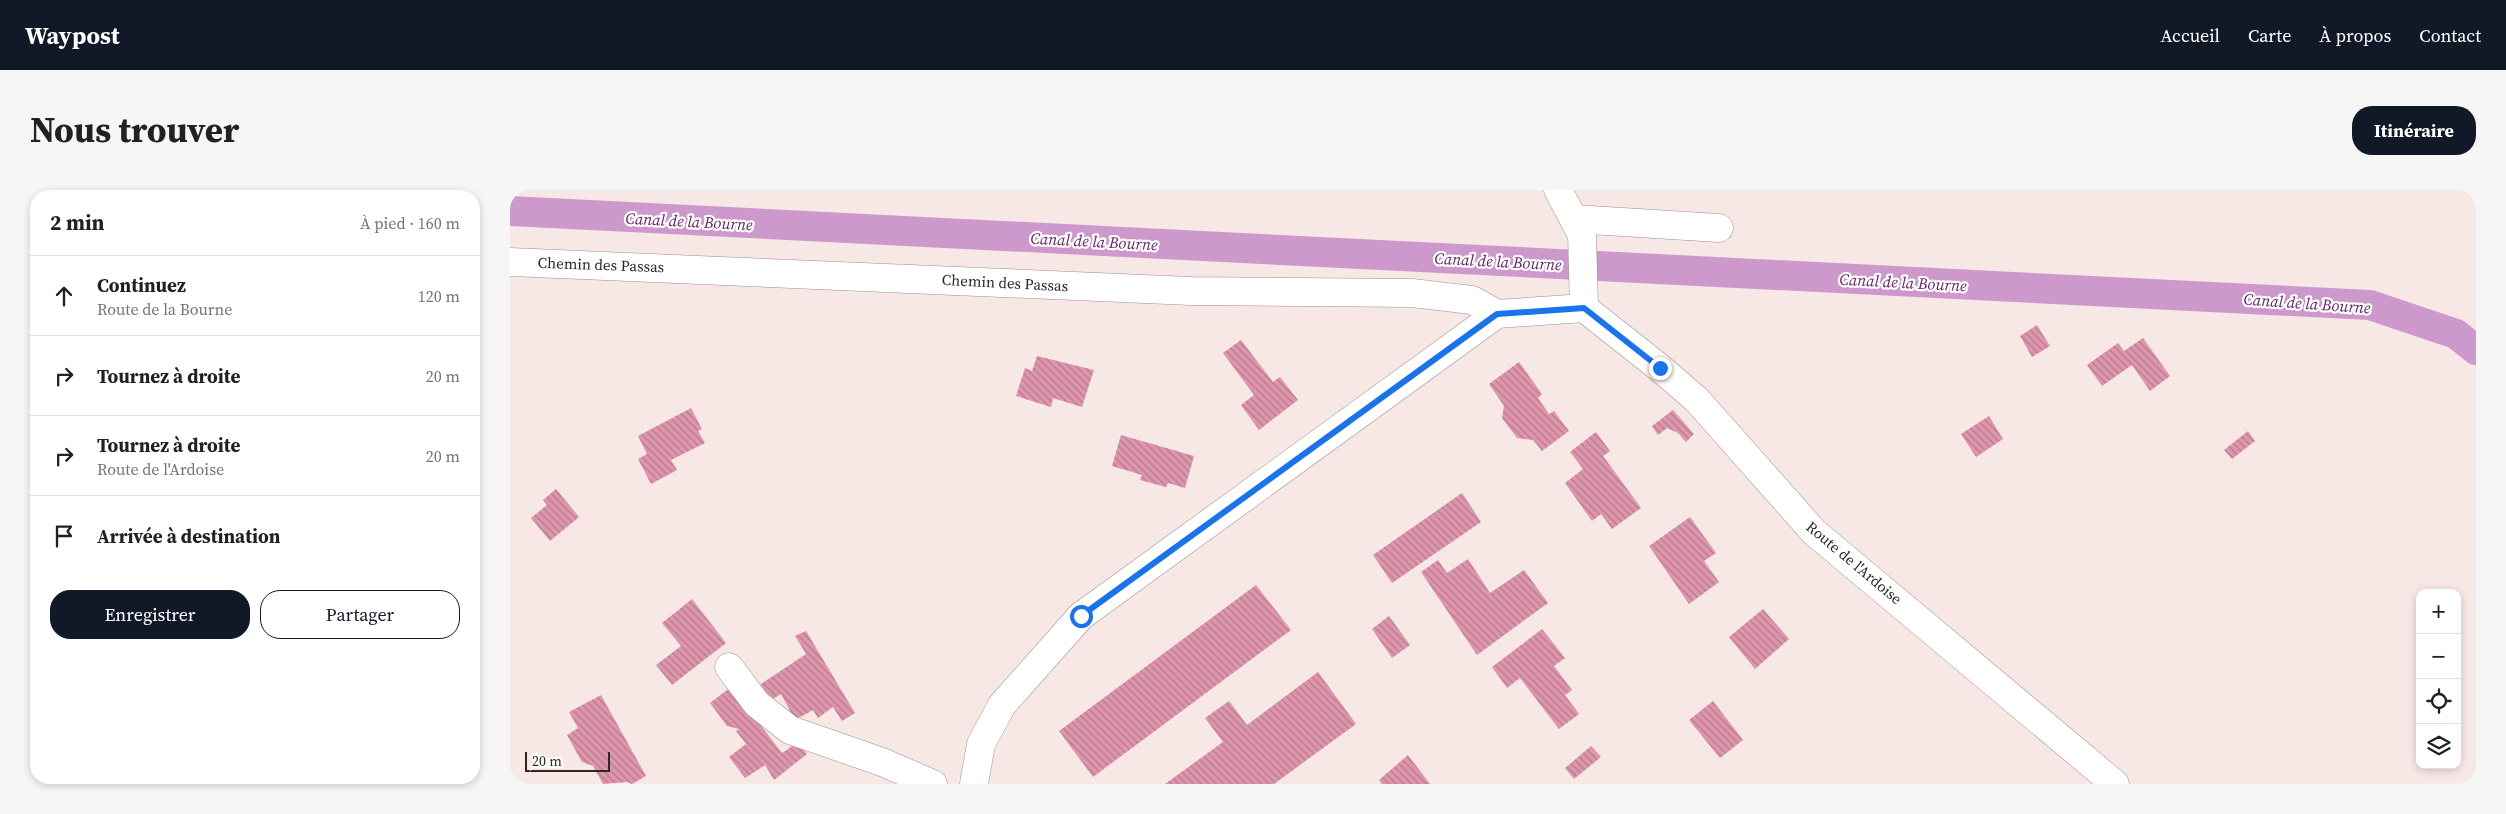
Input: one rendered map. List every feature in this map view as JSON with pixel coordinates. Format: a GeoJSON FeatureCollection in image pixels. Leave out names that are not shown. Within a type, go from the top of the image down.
{"type":"FeatureCollection","features":[{"type":"Feature","properties":{"kind":"street"},"geometry":{"type":"LineString","coordinates":[[974,784],[981,744],[1002,705],[1081,616],[1497,314],[1584,308],[1578,227],[1558,190]]}},
{"type":"Feature","properties":{"kind":"street"},"geometry":{"type":"LineString","coordinates":[[1578,227],[1720,228]]}},
{"type":"Feature","properties":{"kind":"street","name":"Chemin des Passas"},"geometry":{"type":"LineString","coordinates":[[510,262],[1191,291],[1412,293],[1472,300],[1497,314]]}},
{"type":"Feature","properties":{"kind":"street","name":"Route de l'Ardoise"},"geometry":{"type":"LineString","coordinates":[[1584,308],[1698,400],[1814,532],[2115,784]]}},
{"type":"Feature","properties":{"kind":"street"},"geometry":{"type":"LineString","coordinates":[[729,667],[758,704],[790,730],[882,762],[933,784]]}},
{"type":"Feature","properties":{"kind":"building"},"geometry":{"type":"Polygon","coordinates":[[[2037,325],[2050,346],[2032,357],[2020,336],[2037,325]]]}},
{"type":"Feature","properties":{"kind":"building"},"geometry":{"type":"Polygon","coordinates":[[[2143,338],[2170,376],[2150,391],[2132,365],[2102,386],[2087,365],[2118,343],[2124,351],[2143,338]]]}},
{"type":"Feature","properties":{"kind":"building"},"geometry":{"type":"Polygon","coordinates":[[[1241,340],[1273,382],[1280,377],[1298,400],[1259,430],[1241,405],[1254,395],[1223,353],[1241,340]]]}},
{"type":"Feature","properties":{"kind":"building"},"geometry":{"type":"Polygon","coordinates":[[[1037,356],[1094,370],[1082,407],[1053,398],[1051,407],[1016,396],[1025,368],[1032,371],[1037,356]]]}},
{"type":"Feature","properties":{"kind":"building"},"geometry":{"type":"Polygon","coordinates":[[[1519,362],[1542,394],[1538,398],[1549,414],[1554,411],[1569,431],[1542,451],[1533,440],[1517,438],[1502,418],[1504,406],[1489,384],[1519,362]]]}},
{"type":"Feature","properties":{"kind":"building"},"geometry":{"type":"Polygon","coordinates":[[[691,408],[702,429],[698,431],[705,443],[671,460],[677,470],[651,484],[638,459],[647,454],[638,436],[691,408]]]}},
{"type":"Feature","properties":{"kind":"building"},"geometry":{"type":"Polygon","coordinates":[[[1673,410],[1694,434],[1686,442],[1678,433],[1667,428],[1658,435],[1652,426],[1673,410]]]}},
{"type":"Feature","properties":{"kind":"building"},"geometry":{"type":"Polygon","coordinates":[[[1989,416],[2003,439],[1976,457],[1961,434],[1989,416]]]}},
{"type":"Feature","properties":{"kind":"building"},"geometry":{"type":"Polygon","coordinates":[[[2248,431],[2255,441],[2232,459],[2224,450],[2248,431]]]}},
{"type":"Feature","properties":{"kind":"building"},"geometry":{"type":"Polygon","coordinates":[[[1596,432],[1610,451],[1603,456],[1641,508],[1612,529],[1601,514],[1592,521],[1565,483],[1583,469],[1570,452],[1596,432]]]}},
{"type":"Feature","properties":{"kind":"building"},"geometry":{"type":"Polygon","coordinates":[[[1121,435],[1194,456],[1185,488],[1168,483],[1166,487],[1140,480],[1142,475],[1112,466],[1121,435]]]}},
{"type":"Feature","properties":{"kind":"building"},"geometry":{"type":"Polygon","coordinates":[[[556,489],[579,517],[550,541],[531,518],[547,505],[543,500],[556,489]]]}},
{"type":"Feature","properties":{"kind":"building"},"geometry":{"type":"Polygon","coordinates":[[[1462,493],[1481,522],[1392,583],[1373,555],[1462,493]]]}},
{"type":"Feature","properties":{"kind":"building"},"geometry":{"type":"Polygon","coordinates":[[[1690,517],[1716,553],[1704,561],[1719,582],[1689,604],[1649,546],[1690,517]]]}},
{"type":"Feature","properties":{"kind":"building"},"geometry":{"type":"Polygon","coordinates":[[[1468,559],[1490,593],[1524,570],[1548,603],[1477,655],[1421,572],[1438,560],[1447,573],[1468,559]]]}},
{"type":"Feature","properties":{"kind":"building"},"geometry":{"type":"Polygon","coordinates":[[[1256,585],[1291,630],[1093,777],[1059,731],[1256,585]]]}},
{"type":"Feature","properties":{"kind":"building"},"geometry":{"type":"Polygon","coordinates":[[[692,599],[726,643],[672,685],[656,665],[681,646],[662,623],[692,599]]]}},
{"type":"Feature","properties":{"kind":"building"},"geometry":{"type":"Polygon","coordinates":[[[1763,609],[1789,639],[1755,669],[1729,637],[1763,609]]]}},
{"type":"Feature","properties":{"kind":"building"},"geometry":{"type":"Polygon","coordinates":[[[1389,616],[1410,645],[1392,658],[1372,629],[1389,616]]]}},
{"type":"Feature","properties":{"kind":"building"},"geometry":{"type":"Polygon","coordinates":[[[1542,629],[1565,658],[1554,666],[1572,690],[1565,695],[1579,714],[1559,729],[1520,678],[1507,688],[1492,667],[1542,629]]]}},
{"type":"Feature","properties":{"kind":"building"},"geometry":{"type":"Polygon","coordinates":[[[806,631],[855,713],[842,721],[833,707],[818,718],[813,710],[795,720],[781,694],[765,704],[755,688],[806,654],[795,636],[806,631]]]}},
{"type":"Feature","properties":{"kind":"building"},"geometry":{"type":"Polygon","coordinates":[[[1318,672],[1356,724],[1274,784],[1165,784],[1223,742],[1205,718],[1229,701],[1247,725],[1318,672]]]}},
{"type":"Feature","properties":{"kind":"building"},"geometry":{"type":"Polygon","coordinates":[[[731,687],[782,753],[798,742],[807,754],[774,780],[765,765],[745,778],[729,757],[746,744],[736,731],[739,729],[727,726],[710,703],[731,687]]]}},
{"type":"Feature","properties":{"kind":"building"},"geometry":{"type":"Polygon","coordinates":[[[601,695],[646,776],[632,784],[627,782],[603,784],[593,766],[582,762],[567,735],[578,728],[569,712],[601,695]]]}},
{"type":"Feature","properties":{"kind":"building"},"geometry":{"type":"Polygon","coordinates":[[[1713,701],[1743,740],[1720,758],[1689,720],[1713,701]]]}},
{"type":"Feature","properties":{"kind":"building"},"geometry":{"type":"Polygon","coordinates":[[[1591,746],[1601,757],[1574,779],[1565,768],[1591,746]]]}},
{"type":"Feature","properties":{"kind":"building"},"geometry":{"type":"Polygon","coordinates":[[[1408,755],[1430,784],[1382,784],[1379,780],[1408,755]]]}},
{"type":"Feature","properties":{"kind":"waterway","name":"Canal de la Bourne"},"geometry":{"type":"LineString","coordinates":[[510,211],[2370,305],[2456,334],[2476,350]]}},
{"type":"Feature","properties":{"kind":"route"},"geometry":{"type":"LineString","coordinates":[[1081,616],[1497,314],[1584,308],[1660,368]]}}]}
